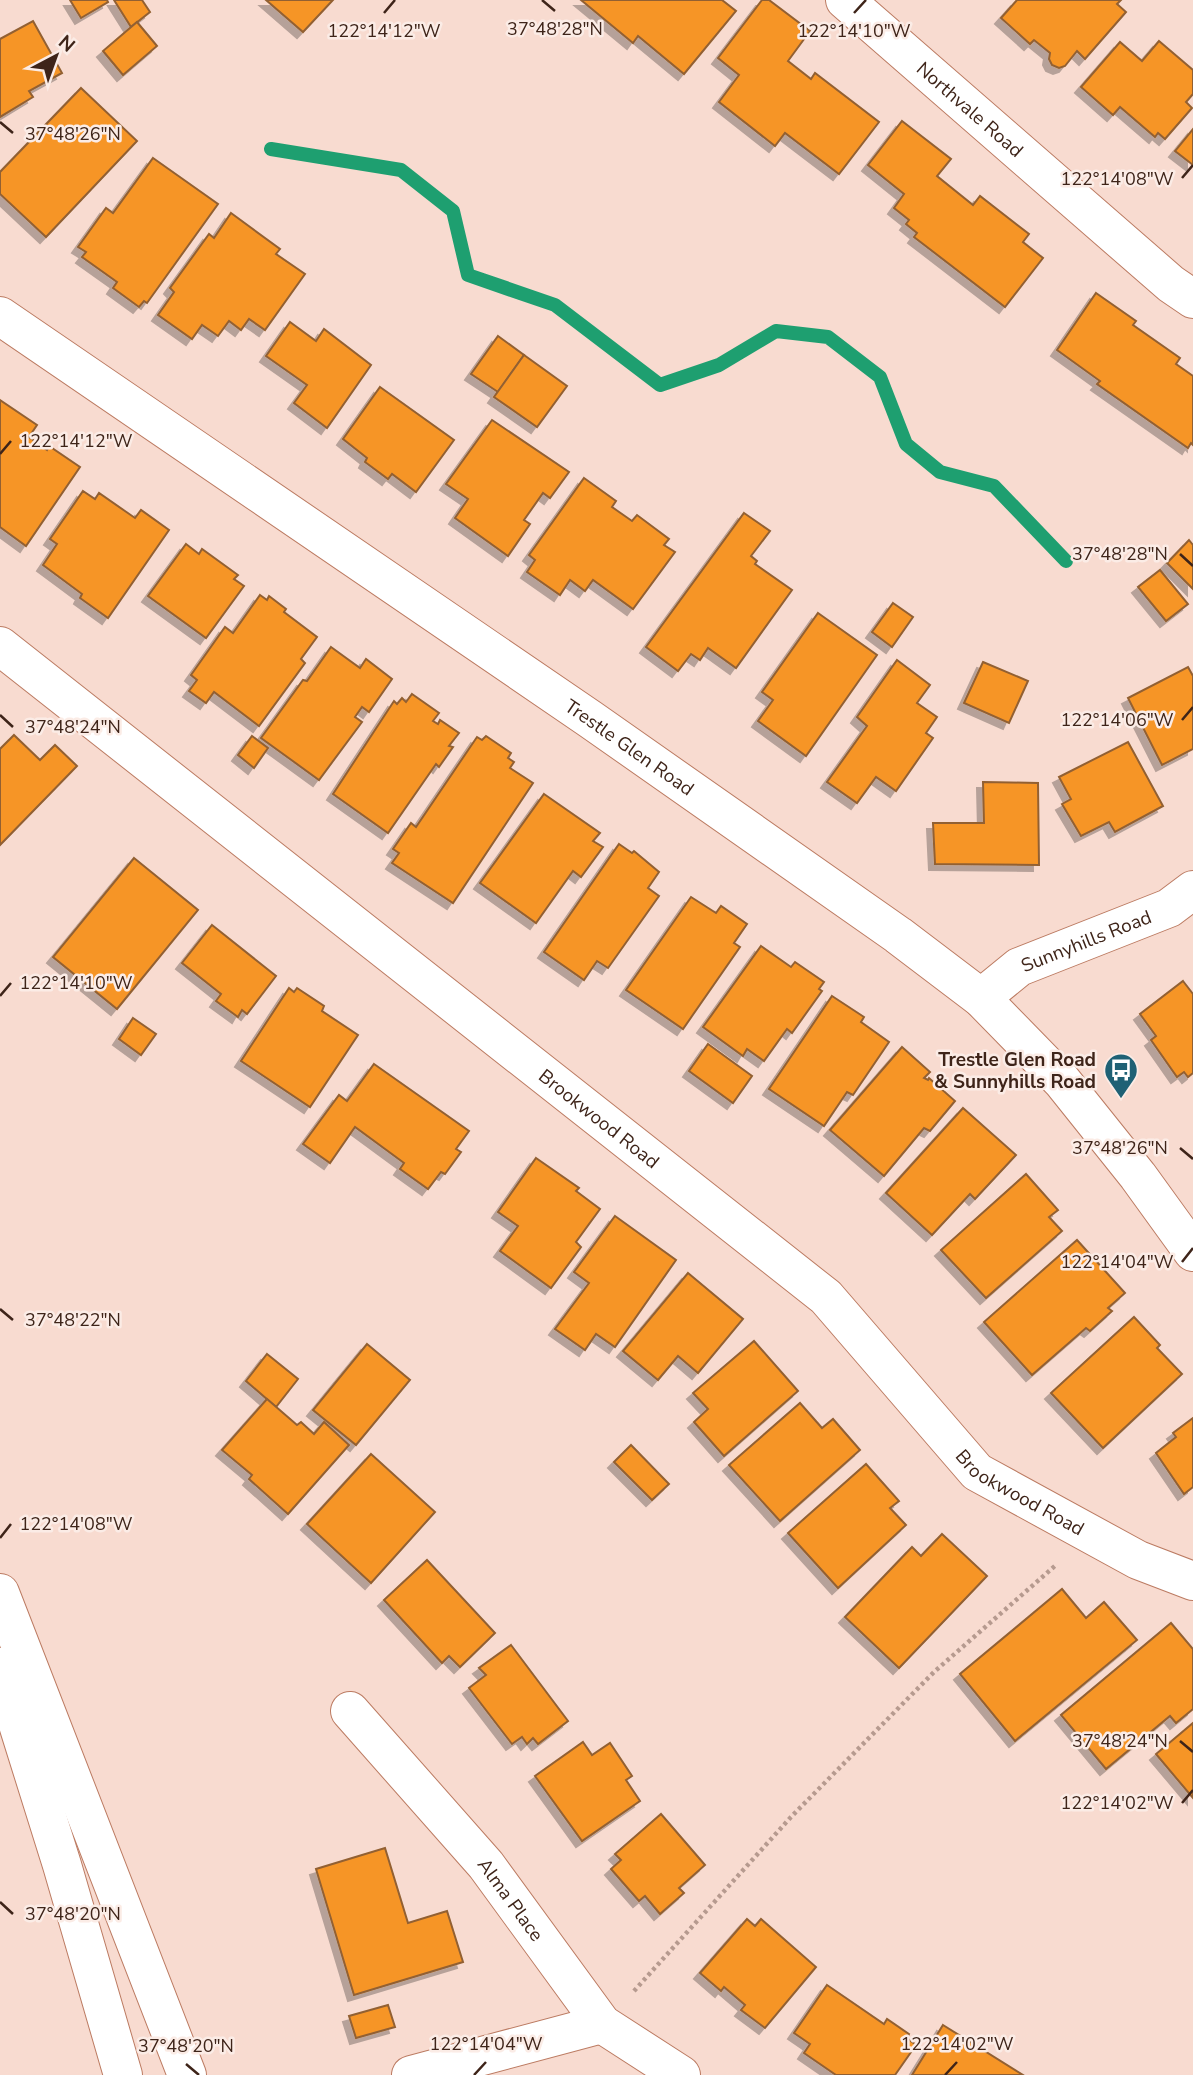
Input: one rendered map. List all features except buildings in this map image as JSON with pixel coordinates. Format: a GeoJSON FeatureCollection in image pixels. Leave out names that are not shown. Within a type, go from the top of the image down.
{"type":"FeatureCollection","features":[{"type":"Feature","properties":{"kind":"main road","name":"Northvale Road"},"geometry":{"type":"LineString","coordinates":[[845,0],[1171,284],[1193,299]]}},
{"type":"Feature","properties":{"kind":"main road","name":"Trestle Glen Road"},"geometry":{"type":"LineString","coordinates":[[0,316],[590,719],[898,934],[981,998],[1062,1081],[1138,1175],[1193,1252]]}},
{"type":"Feature","properties":{"kind":"main road","name":"Brookwood Road"},"geometry":{"type":"LineString","coordinates":[[0,646],[826,1297],[977,1472],[1138,1560],[1193,1581]]}},
{"type":"Feature","properties":{"kind":"main road","name":"Sunnyhills Road"},"geometry":{"type":"LineString","coordinates":[[981,998],[1020,967],[1169,908],[1193,890]]}},
{"type":"Feature","properties":{"kind":"main road"},"geometry":{"type":"LineString","coordinates":[[0,1593],[187,2075]]}},
{"type":"Feature","properties":{"kind":"main road"},"geometry":{"type":"LineString","coordinates":[[0,1667],[62,1865],[123,2075]]}},
{"type":"Feature","properties":{"kind":"main road","name":"Alma Place"},"geometry":{"type":"LineString","coordinates":[[350,1712],[486,1865],[602,2024],[681,2075]]}},
{"type":"Feature","properties":{"kind":"main road"},"geometry":{"type":"LineString","coordinates":[[411,2075],[602,2024]]}},
{"type":"Feature","properties":{"kind":"path"},"geometry":{"type":"LineString","coordinates":[[602,2024],[791,1817],[934,1672],[1053,1570],[1079,1529]]}},
{"type":"Feature","properties":{"kind":"waterway"},"geometry":{"type":"LineString","coordinates":[[271,149],[401,170],[453,211],[468,275],[555,305],[660,385],[719,365],[776,331],[828,337],[880,377],[906,444],[940,472],[994,486],[1066,561]]}},
{"type":"Feature","properties":{"kind":"place","name":"Trestle Glen Road & Sunnyhills Road"},"geometry":{"type":"Point","coordinates":[1121,1100]}}]}
